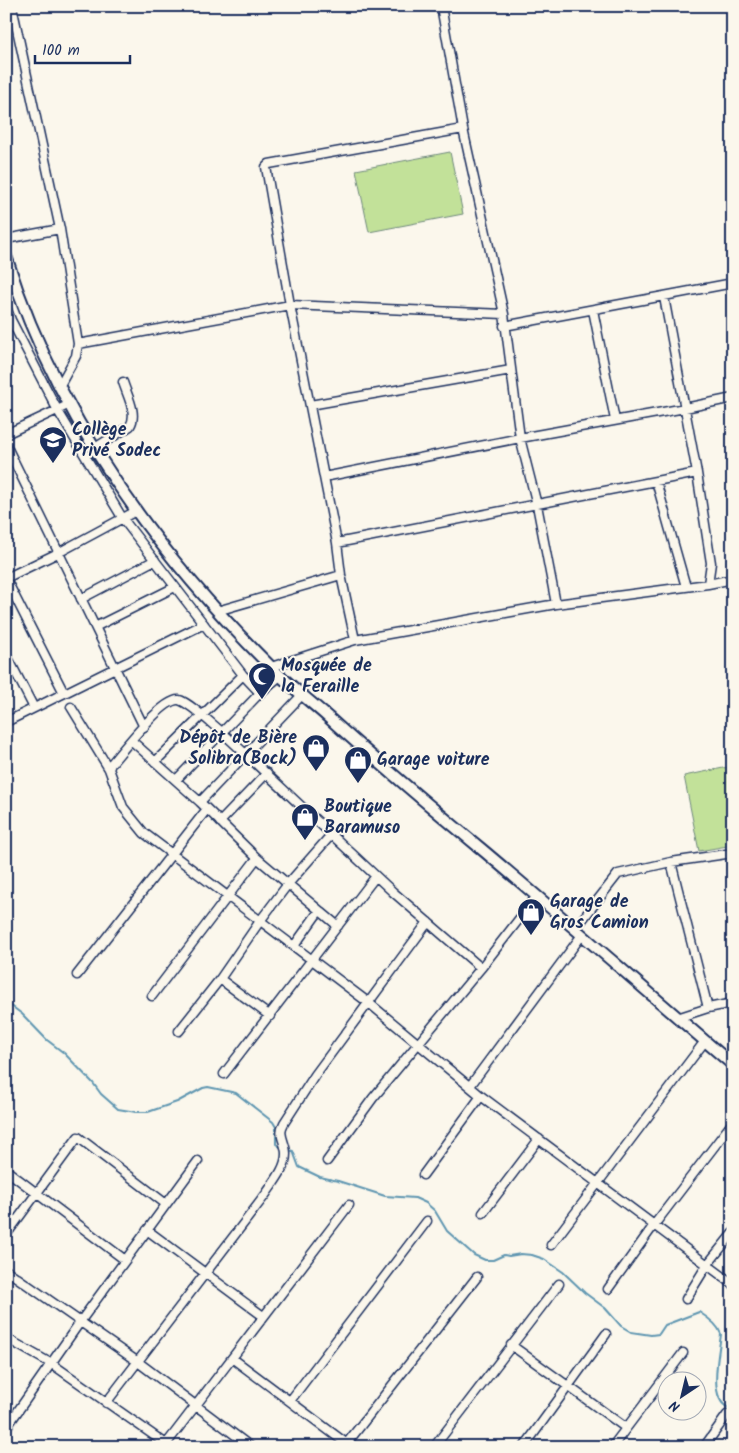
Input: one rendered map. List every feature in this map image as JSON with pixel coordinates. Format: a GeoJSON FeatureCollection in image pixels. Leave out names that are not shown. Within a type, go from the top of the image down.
{"type":"FeatureCollection","features":[{"type":"Feature","properties":{"kind":"street"},"geometry":{"type":"LineString","coordinates":[[12,6],[60,229],[78,344],[76,356],[60,385]]}},
{"type":"Feature","properties":{"kind":"street"},"geometry":{"type":"LineString","coordinates":[[441,6],[463,129],[504,314],[504,326],[520,438],[537,504],[556,604]]}},
{"type":"Feature","properties":{"kind":"street"},"geometry":{"type":"LineString","coordinates":[[355,640],[290,305],[266,167],[269,164],[463,129]]}},
{"type":"Feature","properties":{"kind":"street"},"geometry":{"type":"LineString","coordinates":[[6,239],[60,229]]}},
{"type":"Feature","properties":{"kind":"street"},"geometry":{"type":"LineString","coordinates":[[6,256],[11,283],[60,385],[95,448],[136,511],[169,555],[217,611],[280,676],[733,1065]]}},
{"type":"Feature","properties":{"kind":"street"},"geometry":{"type":"LineString","coordinates":[[504,326],[664,297],[733,282]]}},
{"type":"Feature","properties":{"kind":"street"},"geometry":{"type":"LineString","coordinates":[[664,297],[697,473],[711,563],[708,584]]}},
{"type":"Feature","properties":{"kind":"street"},"geometry":{"type":"LineString","coordinates":[[78,344],[290,305],[504,314]]}},
{"type":"Feature","properties":{"kind":"street"},"geometry":{"type":"LineString","coordinates":[[6,307],[9,322],[58,411],[123,519],[243,674],[260,693]]}},
{"type":"Feature","properties":{"kind":"street"},"geometry":{"type":"LineString","coordinates":[[593,310],[615,420]]}},
{"type":"Feature","properties":{"kind":"street"},"geometry":{"type":"LineString","coordinates":[[310,405],[511,370]]}},
{"type":"Feature","properties":{"kind":"street"},"geometry":{"type":"LineString","coordinates":[[95,448],[130,426],[133,421],[134,415],[123,382]]}},
{"type":"Feature","properties":{"kind":"street"},"geometry":{"type":"LineString","coordinates":[[324,477],[733,398]]}},
{"type":"Feature","properties":{"kind":"street"},"geometry":{"type":"LineString","coordinates":[[6,434],[70,404]]}},
{"type":"Feature","properties":{"kind":"street"},"geometry":{"type":"LineString","coordinates":[[6,445],[144,727]]}},
{"type":"Feature","properties":{"kind":"street"},"geometry":{"type":"LineString","coordinates":[[337,543],[697,473]]}},
{"type":"Feature","properties":{"kind":"street"},"geometry":{"type":"LineString","coordinates":[[656,481],[686,587]]}},
{"type":"Feature","properties":{"kind":"street"},"geometry":{"type":"LineString","coordinates":[[64,693],[6,578],[58,553],[136,511]]}},
{"type":"Feature","properties":{"kind":"street"},"geometry":{"type":"LineString","coordinates":[[81,598],[155,560]]}},
{"type":"Feature","properties":{"kind":"street"},"geometry":{"type":"LineString","coordinates":[[217,611],[341,575]]}},
{"type":"Feature","properties":{"kind":"street"},"geometry":{"type":"LineString","coordinates":[[271,667],[355,640],[556,604],[733,579]]}},
{"type":"Feature","properties":{"kind":"street"},"geometry":{"type":"LineString","coordinates":[[95,627],[175,587]]}},
{"type":"Feature","properties":{"kind":"street"},"geometry":{"type":"LineString","coordinates":[[6,722],[204,624]]}},
{"type":"Feature","properties":{"kind":"street"},"geometry":{"type":"LineString","coordinates":[[6,654],[34,708]]}},
{"type":"Feature","properties":{"kind":"street"},"geometry":{"type":"LineString","coordinates":[[155,762],[243,674]]}},
{"type":"Feature","properties":{"kind":"street"},"geometry":{"type":"LineString","coordinates":[[176,780],[260,693],[280,676]]}},
{"type":"Feature","properties":{"kind":"street"},"geometry":{"type":"LineString","coordinates":[[200,802],[302,695]]}},
{"type":"Feature","properties":{"kind":"street"},"geometry":{"type":"LineString","coordinates":[[109,769],[111,764],[162,706],[174,700],[180,700],[201,715],[267,773],[331,835],[481,968]]}},
{"type":"Feature","properties":{"kind":"street"},"geometry":{"type":"LineString","coordinates":[[71,707],[109,769],[123,807],[144,834],[369,1003],[481,1096],[733,1284]]}},
{"type":"Feature","properties":{"kind":"street"},"geometry":{"type":"LineString","coordinates":[[132,741],[200,802],[257,858],[338,926]]}},
{"type":"Feature","properties":{"kind":"street"},"geometry":{"type":"LineString","coordinates":[[220,822],[267,773]]}},
{"type":"Feature","properties":{"kind":"street"},"geometry":{"type":"LineString","coordinates":[[77,975],[207,809]]}},
{"type":"Feature","properties":{"kind":"street"},"geometry":{"type":"LineString","coordinates":[[180,1031],[288,884],[331,835]]}},
{"type":"Feature","properties":{"kind":"street"},"geometry":{"type":"LineString","coordinates":[[470,1086],[618,874],[671,862],[733,853]]}},
{"type":"Feature","properties":{"kind":"street"},"geometry":{"type":"LineString","coordinates":[[152,996],[226,896],[257,858]]}},
{"type":"Feature","properties":{"kind":"street"},"geometry":{"type":"LineString","coordinates":[[671,862],[708,1008]]}},
{"type":"Feature","properties":{"kind":"street"},"geometry":{"type":"LineString","coordinates":[[224,1074],[376,876]]}},
{"type":"Feature","properties":{"kind":"street"},"geometry":{"type":"LineString","coordinates":[[327,1161],[373,1098],[481,968],[537,896]]}},
{"type":"Feature","properties":{"kind":"street"},"geometry":{"type":"LineString","coordinates":[[294,946],[318,911]]}},
{"type":"Feature","properties":{"kind":"street"},"geometry":{"type":"LineString","coordinates":[[106,1403],[266,1194],[285,1163],[287,1152],[281,1128],[315,1076],[428,922]]}},
{"type":"Feature","properties":{"kind":"street"},"geometry":{"type":"LineString","coordinates":[[220,979],[270,1016]]}},
{"type":"Feature","properties":{"kind":"street"},"geometry":{"type":"LineString","coordinates":[[677,1018],[708,1008],[733,1003]]}},
{"type":"Feature","properties":{"kind":"street"},"geometry":{"type":"LineString","coordinates":[[551,1245],[705,1041]]}},
{"type":"Feature","properties":{"kind":"street"},"geometry":{"type":"LineString","coordinates":[[423,1175],[481,1096]]}},
{"type":"Feature","properties":{"kind":"street"},"geometry":{"type":"LineString","coordinates":[[608,1289],[654,1225],[733,1122]]}},
{"type":"Feature","properties":{"kind":"street"},"geometry":{"type":"LineString","coordinates":[[6,1235],[78,1137],[166,1204]]}},
{"type":"Feature","properties":{"kind":"street"},"geometry":{"type":"LineString","coordinates":[[483,1213],[539,1139]]}},
{"type":"Feature","properties":{"kind":"street"},"geometry":{"type":"LineString","coordinates":[[6,1428],[80,1322],[198,1160]]}},
{"type":"Feature","properties":{"kind":"street"},"geometry":{"type":"LineString","coordinates":[[6,1170],[125,1260]]}},
{"type":"Feature","properties":{"kind":"street"},"geometry":{"type":"LineString","coordinates":[[6,1338],[52,1364],[167,1446],[263,1316],[350,1205]]}},
{"type":"Feature","properties":{"kind":"street"},"geometry":{"type":"LineString","coordinates":[[290,1400],[427,1221]]}},
{"type":"Feature","properties":{"kind":"street"},"geometry":{"type":"LineString","coordinates":[[147,1230],[263,1316]]}},
{"type":"Feature","properties":{"kind":"street"},"geometry":{"type":"LineString","coordinates":[[686,1299],[708,1265],[733,1233]]}},
{"type":"Feature","properties":{"kind":"street"},"geometry":{"type":"LineString","coordinates":[[6,1270],[138,1362],[252,1447]]}},
{"type":"Feature","properties":{"kind":"street"},"geometry":{"type":"LineString","coordinates":[[232,1358],[290,1400],[347,1446],[477,1277]]}},
{"type":"Feature","properties":{"kind":"street"},"geometry":{"type":"LineString","coordinates":[[434,1447],[559,1284]]}},
{"type":"Feature","properties":{"kind":"street"},"geometry":{"type":"LineString","coordinates":[[536,1447],[526,1444],[606,1334]]}},
{"type":"Feature","properties":{"kind":"street"},"geometry":{"type":"LineString","coordinates":[[511,1345],[626,1428]]}},
{"type":"Feature","properties":{"kind":"street"},"geometry":{"type":"LineString","coordinates":[[612,1447],[683,1353]]}},
{"type":"Feature","properties":{"kind":"street"},"geometry":{"type":"LineString","coordinates":[[704,1447],[727,1415]]}},
{"type":"Feature","properties":{"kind":"green space"},"geometry":{"type":"Polygon","coordinates":[[[450,152],[463,214],[369,232],[356,170],[450,152]]]}},
{"type":"Feature","properties":{"kind":"green space"},"geometry":{"type":"Polygon","coordinates":[[[733,766],[733,845],[699,851],[684,776],[733,766]]]}},
{"type":"Feature","properties":{"kind":"waterway"},"geometry":{"type":"LineString","coordinates":[[6,1002],[22,1014],[47,1040],[64,1053],[101,1094],[118,1109],[148,1112],[177,1102],[208,1087],[236,1093],[273,1122],[276,1127],[276,1144],[283,1149]]}},
{"type":"Feature","properties":{"kind":"waterway"},"geometry":{"type":"LineString","coordinates":[[288,1150],[293,1151],[299,1167],[320,1177],[385,1196],[415,1198],[426,1203],[435,1211],[447,1231],[474,1255],[485,1260],[493,1260],[504,1255],[521,1254],[544,1259],[563,1272],[585,1293],[605,1308],[621,1326],[631,1332],[651,1335],[659,1334],[665,1325],[699,1312],[715,1324],[720,1331],[716,1378],[717,1389],[719,1398],[725,1405],[733,1409]]}},
{"type":"Feature","properties":{"kind":"place","name":"Collège Privé Sodec"},"geometry":{"type":"Point","coordinates":[53,464]}},
{"type":"Feature","properties":{"kind":"place","name":"Mosquée de la Feraille"},"geometry":{"type":"Point","coordinates":[262,700]}},
{"type":"Feature","properties":{"kind":"place","name":"Dépôt de Bière Solibra(Bock)"},"geometry":{"type":"Point","coordinates":[316,772]}},
{"type":"Feature","properties":{"kind":"place","name":"Garage voiture"},"geometry":{"type":"Point","coordinates":[358,784]}},
{"type":"Feature","properties":{"kind":"place","name":"Boutique Baramuso"},"geometry":{"type":"Point","coordinates":[305,841]}},
{"type":"Feature","properties":{"kind":"place","name":"Garage de Gros Camion"},"geometry":{"type":"Point","coordinates":[531,936]}}]}
